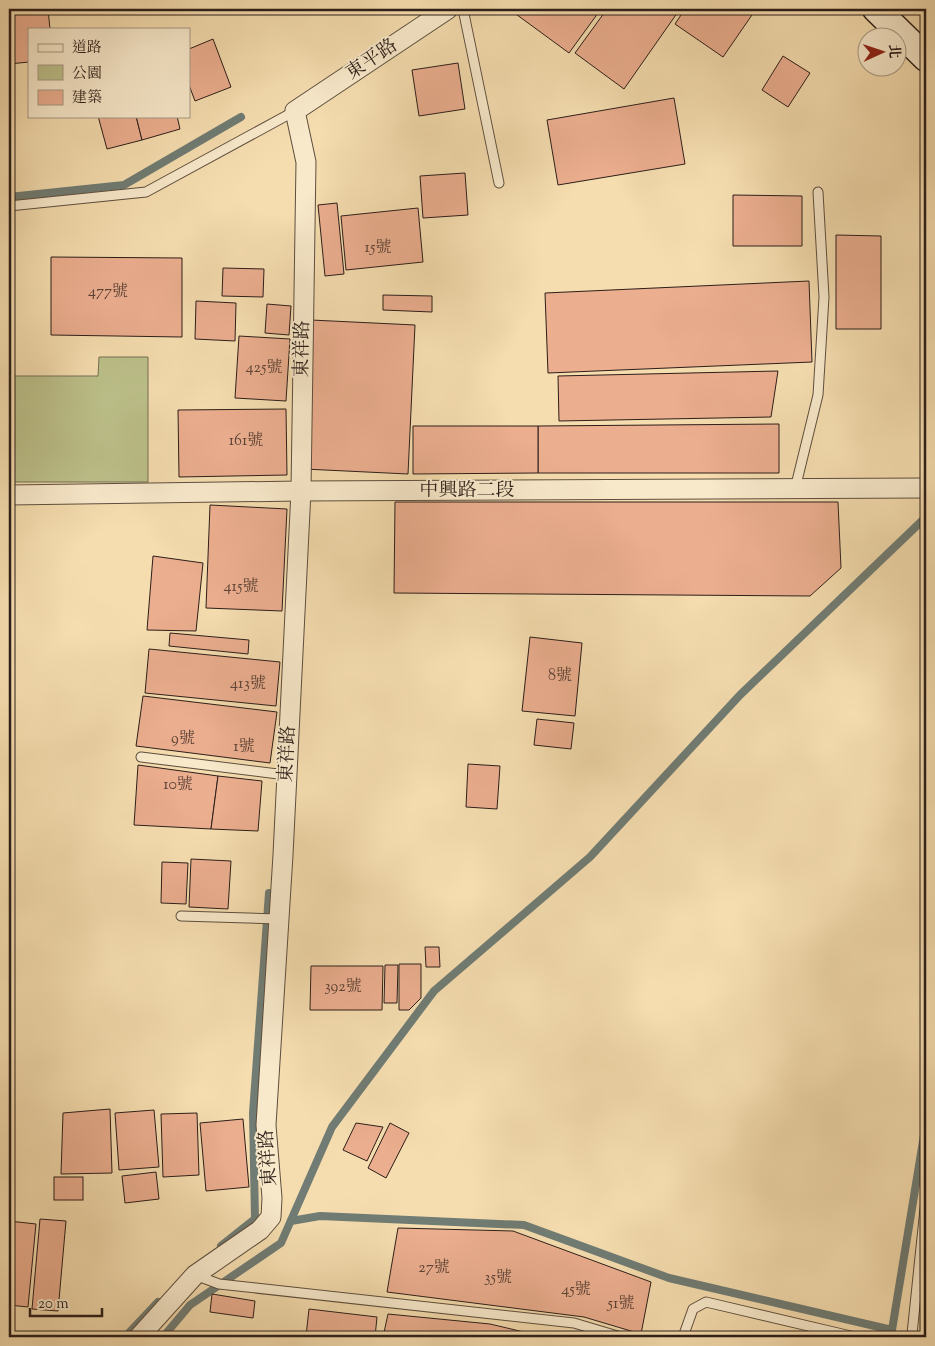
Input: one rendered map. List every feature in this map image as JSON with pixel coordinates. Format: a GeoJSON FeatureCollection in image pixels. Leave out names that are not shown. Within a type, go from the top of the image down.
{"type":"FeatureCollection","features":[{"type":"Feature","properties":{"kind":"main road"},"geometry":{"type":"LineString","coordinates":[[876,9],[926,58]]}},
{"type":"Feature","properties":{"kind":"street","name":"東平路"},"geometry":{"type":"LineString","coordinates":[[295,111],[448,9]]}},
{"type":"Feature","properties":{"kind":"street","name":"東祥路"},"geometry":{"type":"LineString","coordinates":[[139,1337],[195,1275],[260,1230],[271,1217],[272,1198],[266,1125],[301,491],[306,162],[295,111]]}},
{"type":"Feature","properties":{"kind":"street","name":"中興路二段"},"geometry":{"type":"LineString","coordinates":[[9,495],[301,491],[926,488]]}},
{"type":"Feature","properties":{"kind":"lane"},"geometry":{"type":"LineString","coordinates":[[463,9],[499,183]]}},
{"type":"Feature","properties":{"kind":"lane"},"geometry":{"type":"LineString","coordinates":[[9,206],[146,192],[295,111]]}},
{"type":"Feature","properties":{"kind":"lane"},"geometry":{"type":"LineString","coordinates":[[795,490],[818,395],[824,297],[818,192]]}},
{"type":"Feature","properties":{"kind":"lane"},"geometry":{"type":"LineString","coordinates":[[141,757],[286,775]]}},
{"type":"Feature","properties":{"kind":"lane"},"geometry":{"type":"LineString","coordinates":[[180,916],[278,919]]}},
{"type":"Feature","properties":{"kind":"lane"},"geometry":{"type":"LineString","coordinates":[[908,1337],[912,1334],[926,1199]]}},
{"type":"Feature","properties":{"kind":"lane"},"geometry":{"type":"LineString","coordinates":[[195,1275],[219,1284],[574,1323],[621,1337]]}},
{"type":"Feature","properties":{"kind":"lane"},"geometry":{"type":"LineString","coordinates":[[683,1337],[692,1309],[706,1302],[855,1337]]}},
{"type":"Feature","properties":{"kind":"green space"},"geometry":{"type":"Polygon","coordinates":[[[99,357],[148,357],[148,482],[9,482],[9,376],[98,376],[99,357]]]}},
{"type":"Feature","properties":{"kind":"building"},"geometry":{"type":"Polygon","coordinates":[[[9,9],[48,9],[50,28],[28,28],[28,62],[9,64],[9,9]]]}},
{"type":"Feature","properties":{"kind":"building"},"geometry":{"type":"Polygon","coordinates":[[[509,9],[601,9],[569,53],[509,9]]]}},
{"type":"Feature","properties":{"kind":"building"},"geometry":{"type":"Polygon","coordinates":[[[607,9],[680,9],[624,89],[575,53],[607,9]]]}},
{"type":"Feature","properties":{"kind":"building"},"geometry":{"type":"Polygon","coordinates":[[[685,9],[749,9],[754,12],[723,57],[675,24],[685,9]]]}},
{"type":"Feature","properties":{"kind":"building"},"geometry":{"type":"Polygon","coordinates":[[[213,39],[231,87],[195,101],[190,88],[190,49],[213,39]]]}},
{"type":"Feature","properties":{"kind":"building"},"geometry":{"type":"Polygon","coordinates":[[[783,56],[810,73],[788,107],[762,90],[783,56]]]}},
{"type":"Feature","properties":{"kind":"building"},"geometry":{"type":"Polygon","coordinates":[[[458,63],[465,109],[419,116],[412,70],[458,63]]]}},
{"type":"Feature","properties":{"kind":"building"},"geometry":{"type":"Polygon","coordinates":[[[674,98],[685,164],[558,185],[547,120],[674,98]]]}},
{"type":"Feature","properties":{"kind":"building"},"geometry":{"type":"Polygon","coordinates":[[[99,118],[136,118],[142,140],[107,149],[99,118]]]}},
{"type":"Feature","properties":{"kind":"building"},"geometry":{"type":"Polygon","coordinates":[[[136,118],[177,118],[180,129],[142,140],[136,118]]]}},
{"type":"Feature","properties":{"kind":"building"},"geometry":{"type":"Polygon","coordinates":[[[465,173],[468,215],[423,218],[420,176],[465,173]]]}},
{"type":"Feature","properties":{"kind":"building"},"geometry":{"type":"Polygon","coordinates":[[[733,195],[802,196],[802,246],[733,246],[733,195]]]}},
{"type":"Feature","properties":{"kind":"building"},"geometry":{"type":"Polygon","coordinates":[[[337,203],[344,274],[325,276],[318,205],[337,203]]]}},
{"type":"Feature","properties":{"kind":"building"},"geometry":{"type":"Polygon","coordinates":[[[418,208],[423,262],[346,270],[341,216],[418,208]]]}},
{"type":"Feature","properties":{"kind":"building"},"geometry":{"type":"Polygon","coordinates":[[[836,235],[881,236],[881,329],[836,329],[836,235]]]}},
{"type":"Feature","properties":{"kind":"building"},"geometry":{"type":"Polygon","coordinates":[[[51,257],[182,258],[182,337],[51,335],[51,257]]]}},
{"type":"Feature","properties":{"kind":"building"},"geometry":{"type":"Polygon","coordinates":[[[223,268],[264,269],[263,297],[222,296],[223,268]]]}},
{"type":"Feature","properties":{"kind":"building"},"geometry":{"type":"Polygon","coordinates":[[[809,281],[812,362],[548,373],[545,293],[809,281]]]}},
{"type":"Feature","properties":{"kind":"building"},"geometry":{"type":"Polygon","coordinates":[[[383,295],[432,296],[432,312],[383,310],[383,295]]]}},
{"type":"Feature","properties":{"kind":"building"},"geometry":{"type":"Polygon","coordinates":[[[196,301],[236,303],[235,341],[195,339],[196,301]]]}},
{"type":"Feature","properties":{"kind":"building"},"geometry":{"type":"Polygon","coordinates":[[[267,304],[291,306],[289,335],[265,333],[267,304]]]}},
{"type":"Feature","properties":{"kind":"building"},"geometry":{"type":"Polygon","coordinates":[[[311,320],[415,325],[408,474],[304,469],[311,320]]]}},
{"type":"Feature","properties":{"kind":"building"},"geometry":{"type":"Polygon","coordinates":[[[239,336],[290,339],[286,401],[235,398],[239,336]]]}},
{"type":"Feature","properties":{"kind":"building"},"geometry":{"type":"Polygon","coordinates":[[[778,371],[771,417],[559,421],[558,376],[778,371]]]}},
{"type":"Feature","properties":{"kind":"building"},"geometry":{"type":"Polygon","coordinates":[[[286,409],[287,475],[179,477],[178,410],[286,409]]]}},
{"type":"Feature","properties":{"kind":"building"},"geometry":{"type":"Polygon","coordinates":[[[779,424],[779,473],[538,473],[538,426],[779,424]]]}},
{"type":"Feature","properties":{"kind":"building"},"geometry":{"type":"Polygon","coordinates":[[[413,426],[538,426],[538,473],[413,474],[413,426]]]}},
{"type":"Feature","properties":{"kind":"building"},"geometry":{"type":"Polygon","coordinates":[[[395,502],[838,502],[841,568],[810,596],[394,593],[395,502]]]}},
{"type":"Feature","properties":{"kind":"building"},"geometry":{"type":"Polygon","coordinates":[[[210,505],[287,509],[282,611],[206,608],[210,505]]]}},
{"type":"Feature","properties":{"kind":"building"},"geometry":{"type":"Polygon","coordinates":[[[153,556],[203,563],[196,631],[147,630],[153,556]]]}},
{"type":"Feature","properties":{"kind":"building"},"geometry":{"type":"Polygon","coordinates":[[[170,633],[249,640],[248,654],[169,646],[170,633]]]}},
{"type":"Feature","properties":{"kind":"building"},"geometry":{"type":"Polygon","coordinates":[[[530,637],[582,643],[575,716],[522,711],[530,637]]]}},
{"type":"Feature","properties":{"kind":"building"},"geometry":{"type":"Polygon","coordinates":[[[149,649],[280,662],[276,706],[145,693],[149,649]]]}},
{"type":"Feature","properties":{"kind":"building"},"geometry":{"type":"Polygon","coordinates":[[[143,696],[277,712],[270,763],[136,746],[143,696]]]}},
{"type":"Feature","properties":{"kind":"building"},"geometry":{"type":"Polygon","coordinates":[[[537,719],[574,723],[571,749],[534,745],[537,719]]]}},
{"type":"Feature","properties":{"kind":"building"},"geometry":{"type":"Polygon","coordinates":[[[468,764],[500,766],[497,809],[466,807],[468,764]]]}},
{"type":"Feature","properties":{"kind":"building"},"geometry":{"type":"Polygon","coordinates":[[[138,765],[218,776],[211,829],[134,825],[138,765]]]}},
{"type":"Feature","properties":{"kind":"building"},"geometry":{"type":"Polygon","coordinates":[[[218,776],[262,781],[258,831],[211,829],[218,776]]]}},
{"type":"Feature","properties":{"kind":"building"},"geometry":{"type":"Polygon","coordinates":[[[191,859],[231,861],[228,909],[189,907],[191,859]]]}},
{"type":"Feature","properties":{"kind":"building"},"geometry":{"type":"Polygon","coordinates":[[[162,862],[188,863],[186,904],[161,903],[162,862]]]}},
{"type":"Feature","properties":{"kind":"building"},"geometry":{"type":"Polygon","coordinates":[[[425,947],[439,947],[440,967],[426,967],[425,947]]]}},
{"type":"Feature","properties":{"kind":"building"},"geometry":{"type":"Polygon","coordinates":[[[399,964],[421,964],[421,998],[409,1010],[399,1010],[399,964]]]}},
{"type":"Feature","properties":{"kind":"building"},"geometry":{"type":"Polygon","coordinates":[[[385,965],[398,965],[397,1003],[384,1003],[385,965]]]}},
{"type":"Feature","properties":{"kind":"building"},"geometry":{"type":"Polygon","coordinates":[[[311,966],[383,966],[382,1010],[310,1010],[311,966]]]}},
{"type":"Feature","properties":{"kind":"building"},"geometry":{"type":"Polygon","coordinates":[[[110,1109],[112,1173],[61,1174],[63,1113],[110,1109]]]}},
{"type":"Feature","properties":{"kind":"building"},"geometry":{"type":"Polygon","coordinates":[[[154,1110],[159,1167],[119,1170],[115,1113],[154,1110]]]}},
{"type":"Feature","properties":{"kind":"building"},"geometry":{"type":"Polygon","coordinates":[[[197,1113],[199,1175],[163,1177],[161,1114],[197,1113]]]}},
{"type":"Feature","properties":{"kind":"building"},"geometry":{"type":"Polygon","coordinates":[[[243,1119],[249,1187],[206,1191],[200,1123],[243,1119]]]}},
{"type":"Feature","properties":{"kind":"building"},"geometry":{"type":"Polygon","coordinates":[[[356,1123],[383,1127],[367,1161],[343,1150],[356,1123]]]}},
{"type":"Feature","properties":{"kind":"building"},"geometry":{"type":"Polygon","coordinates":[[[390,1123],[409,1133],[386,1178],[368,1168],[390,1123]]]}},
{"type":"Feature","properties":{"kind":"building"},"geometry":{"type":"Polygon","coordinates":[[[156,1172],[159,1199],[125,1203],[122,1176],[156,1172]]]}},
{"type":"Feature","properties":{"kind":"building"},"geometry":{"type":"Polygon","coordinates":[[[54,1177],[83,1177],[83,1200],[54,1200],[54,1177]]]}},
{"type":"Feature","properties":{"kind":"building"},"geometry":{"type":"Polygon","coordinates":[[[40,1219],[66,1221],[58,1311],[32,1309],[40,1219]]]}},
{"type":"Feature","properties":{"kind":"building"},"geometry":{"type":"Polygon","coordinates":[[[9,1221],[36,1224],[28,1307],[9,1305],[9,1221]]]}},
{"type":"Feature","properties":{"kind":"building"},"geometry":{"type":"Polygon","coordinates":[[[398,1228],[513,1231],[651,1282],[641,1334],[584,1317],[387,1292],[398,1228]]]}},
{"type":"Feature","properties":{"kind":"building"},"geometry":{"type":"Polygon","coordinates":[[[212,1294],[255,1301],[253,1318],[210,1312],[212,1294]]]}},
{"type":"Feature","properties":{"kind":"building"},"geometry":{"type":"Polygon","coordinates":[[[309,1309],[377,1317],[375,1337],[306,1336],[309,1309]]]}},
{"type":"Feature","properties":{"kind":"building"},"geometry":{"type":"Polygon","coordinates":[[[388,1314],[490,1324],[545,1337],[383,1337],[388,1314]]]}},
{"type":"Feature","properties":{"kind":"waterway"},"geometry":{"type":"LineString","coordinates":[[9,197],[124,185],[241,117]]}},
{"type":"Feature","properties":{"kind":"waterway"},"geometry":{"type":"LineString","coordinates":[[163,1337],[190,1305],[281,1243],[332,1127],[434,991],[590,857],[740,695],[926,517]]}},
{"type":"Feature","properties":{"kind":"waterway"},"geometry":{"type":"LineString","coordinates":[[221,1246],[255,1219],[253,1113],[269,893]]}},
{"type":"Feature","properties":{"kind":"waterway"},"geometry":{"type":"LineString","coordinates":[[291,1221],[320,1216],[524,1225],[669,1278],[892,1330],[926,1123]]}},
{"type":"Feature","properties":{"kind":"waterway"},"geometry":{"type":"LineString","coordinates":[[125,1337],[158,1302]]}}]}
